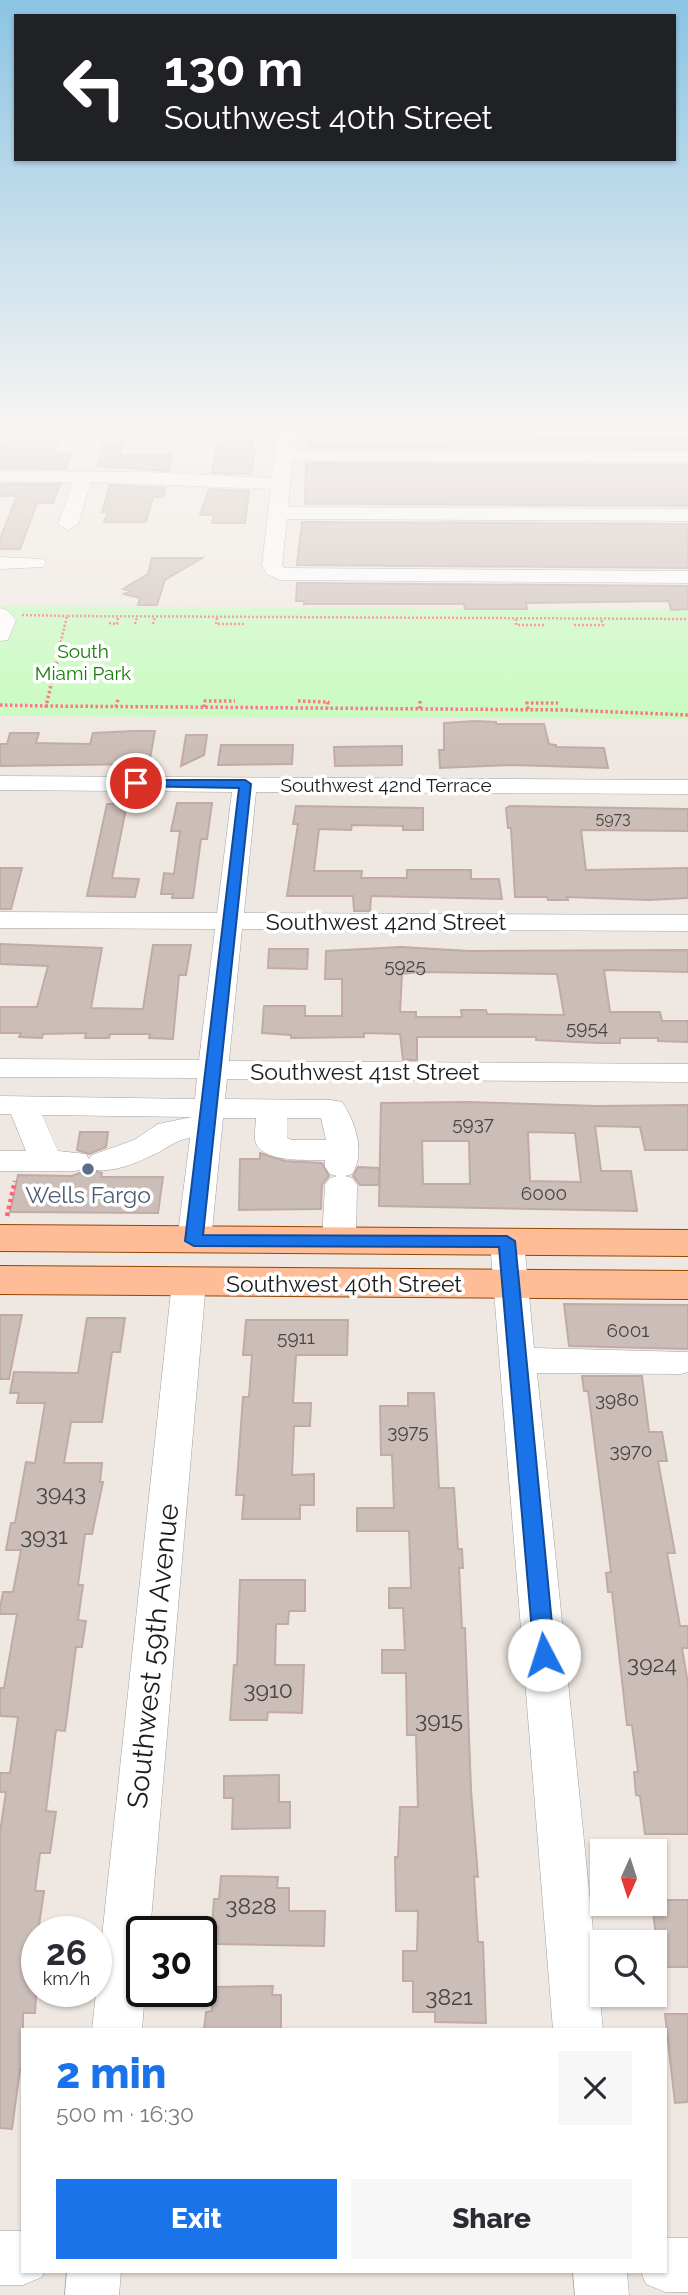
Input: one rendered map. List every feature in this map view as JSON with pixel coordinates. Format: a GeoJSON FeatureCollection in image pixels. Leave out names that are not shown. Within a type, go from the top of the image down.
{"type":"FeatureCollection","features":[{"type":"Feature","properties":{"kind":"main road","name":"Southwest 40th Street"},"geometry":{"type":"LineString","coordinates":[[3,1231],[194,1241],[688,1244]]}},
{"type":"Feature","properties":{"kind":"main road"},"geometry":{"type":"LineString","coordinates":[[189,1282],[205,1268],[233,1257],[256,1241]]}},
{"type":"Feature","properties":{"kind":"main road","name":"Southwest 40th Street"},"geometry":{"type":"LineString","coordinates":[[0,1280],[688,1285]]}},
{"type":"Feature","properties":{"kind":"street"},"geometry":{"type":"LineString","coordinates":[[275,536],[272,567],[280,574],[688,577]]}},
{"type":"Feature","properties":{"kind":"street"},"geometry":{"type":"LineString","coordinates":[[0,563],[36,563]]}},
{"type":"Feature","properties":{"kind":"street"},"geometry":{"type":"LineString","coordinates":[[0,635],[9,615]]}},
{"type":"Feature","properties":{"kind":"street","name":"Southwest 42nd Terrace"},"geometry":{"type":"LineString","coordinates":[[0,783],[688,786]]}},
{"type":"Feature","properties":{"kind":"street"},"geometry":{"type":"LineString","coordinates":[[194,1241],[245,784]]}},
{"type":"Feature","properties":{"kind":"street","name":"Southwest 42nd Street"},"geometry":{"type":"LineString","coordinates":[[0,920],[688,923]]}},
{"type":"Feature","properties":{"kind":"street","name":"Southwest 41st Street"},"geometry":{"type":"LineString","coordinates":[[0,1068],[688,1073]]}},
{"type":"Feature","properties":{"kind":"street"},"geometry":{"type":"LineString","coordinates":[[12,1105],[48,1163],[145,1147],[169,1131],[207,1117]]}},
{"type":"Feature","properties":{"kind":"street"},"geometry":{"type":"LineString","coordinates":[[12,1105],[207,1117],[272,1109],[331,1110],[340,1119],[339,1241]]}},
{"type":"Feature","properties":{"kind":"street"},"geometry":{"type":"LineString","coordinates":[[272,1109],[271,1142],[341,1168]]}},
{"type":"Feature","properties":{"kind":"street"},"geometry":{"type":"LineString","coordinates":[[507,1241],[578,2028]]}},
{"type":"Feature","properties":{"kind":"street","name":"Southwest 59th Avenue"},"geometry":{"type":"LineString","coordinates":[[117,2028],[189,1282]]}},
{"type":"Feature","properties":{"kind":"street"},"geometry":{"type":"LineString","coordinates":[[517,1360],[681,1362]]}},
{"type":"Feature","properties":{"kind":"street"},"geometry":{"type":"LineString","coordinates":[[0,2258],[21,2258]]}},
{"type":"Feature","properties":{"kind":"street"},"geometry":{"type":"LineString","coordinates":[[667,2265],[688,2265]]}},
{"type":"Feature","properties":{"kind":"street"},"geometry":{"type":"LineString","coordinates":[[92,2295],[94,2273]]}},
{"type":"Feature","properties":{"kind":"street"},"geometry":{"type":"LineString","coordinates":[[600,2273],[603,2295]]}},
{"type":"Feature","properties":{"kind":"path"},"geometry":{"type":"LineString","coordinates":[[9,615],[688,619]]}},
{"type":"Feature","properties":{"kind":"path"},"geometry":{"type":"LineString","coordinates":[[46,706],[67,616]]}},
{"type":"Feature","properties":{"kind":"path"},"geometry":{"type":"LineString","coordinates":[[109,623],[117,624],[118,617]]}},
{"type":"Feature","properties":{"kind":"path"},"geometry":{"type":"LineString","coordinates":[[135,624],[137,617]]}},
{"type":"Feature","properties":{"kind":"path"},"geometry":{"type":"LineString","coordinates":[[153,624],[155,617]]}},
{"type":"Feature","properties":{"kind":"path"},"geometry":{"type":"LineString","coordinates":[[217,618],[216,624],[244,624]]}},
{"type":"Feature","properties":{"kind":"path"},"geometry":{"type":"LineString","coordinates":[[416,619],[416,626]]}},
{"type":"Feature","properties":{"kind":"path"},"geometry":{"type":"LineString","coordinates":[[516,619],[516,625],[545,625]]}},
{"type":"Feature","properties":{"kind":"path"},"geometry":{"type":"LineString","coordinates":[[574,625],[603,625],[601,619]]}},
{"type":"Feature","properties":{"kind":"path"},"geometry":{"type":"LineString","coordinates":[[116,707],[118,699]]}},
{"type":"Feature","properties":{"kind":"path"},"geometry":{"type":"LineString","coordinates":[[204,708],[205,701],[235,701]]}},
{"type":"Feature","properties":{"kind":"path"},"geometry":{"type":"LineString","coordinates":[[298,701],[328,702],[327,708]]}},
{"type":"Feature","properties":{"kind":"path"},"geometry":{"type":"LineString","coordinates":[[419,709],[420,701]]}},
{"type":"Feature","properties":{"kind":"path"},"geometry":{"type":"LineString","coordinates":[[528,709],[527,703],[558,703]]}},
{"type":"Feature","properties":{"kind":"path"},"geometry":{"type":"LineString","coordinates":[[0,705],[528,709],[688,715]]}},
{"type":"Feature","properties":{"kind":"path"},"geometry":{"type":"LineString","coordinates":[[3,1231],[48,1163]]}},
{"type":"Feature","properties":{"kind":"green space","name":"South Miami Park"},"geometry":{"type":"Polygon","coordinates":[[[0,606],[688,610],[688,719],[0,716],[0,606]]]}},
{"type":"Feature","properties":{"kind":"building"},"geometry":{"type":"Polygon","coordinates":[[[1,536],[25,536],[20,549],[0,549],[1,536]]]}},
{"type":"Feature","properties":{"kind":"building"},"geometry":{"type":"Polygon","coordinates":[[[300,536],[688,536],[688,568],[297,565],[300,536]]]}},
{"type":"Feature","properties":{"kind":"building"},"geometry":{"type":"Polygon","coordinates":[[[152,558],[202,558],[165,580],[157,605],[138,605],[140,598],[124,594],[130,591],[123,589],[148,574],[152,558]]]}},
{"type":"Feature","properties":{"kind":"building"},"geometry":{"type":"Polygon","coordinates":[[[297,583],[688,586],[688,609],[671,610],[669,601],[526,603],[527,609],[465,609],[464,604],[304,604],[304,601],[296,601],[297,583]]]}},
{"type":"Feature","properties":{"kind":"building"},"geometry":{"type":"Polygon","coordinates":[[[475,721],[544,724],[549,744],[556,747],[604,748],[608,768],[513,765],[440,768],[439,750],[444,750],[444,723],[475,721]]]}},
{"type":"Feature","properties":{"kind":"building"},"geometry":{"type":"Polygon","coordinates":[[[155,731],[150,759],[140,758],[139,764],[0,766],[0,744],[7,744],[10,733],[39,733],[36,743],[90,744],[93,733],[155,731]]]}},
{"type":"Feature","properties":{"kind":"building"},"geometry":{"type":"Polygon","coordinates":[[[186,735],[207,735],[204,755],[181,766],[186,735]]]}},
{"type":"Feature","properties":{"kind":"building"},"geometry":{"type":"Polygon","coordinates":[[[221,745],[293,745],[292,764],[218,765],[221,745]]]}},
{"type":"Feature","properties":{"kind":"building"},"geometry":{"type":"Polygon","coordinates":[[[402,746],[402,765],[335,766],[334,747],[402,746]]]}},
{"type":"Feature","properties":{"kind":"building"},"geometry":{"type":"Polygon","coordinates":[[[177,803],[212,803],[207,839],[201,839],[193,898],[172,898],[173,894],[161,894],[164,873],[174,874],[180,831],[171,831],[177,803]]]}},
{"type":"Feature","properties":{"kind":"building"},"geometry":{"type":"Polygon","coordinates":[[[107,804],[127,804],[112,878],[139,879],[135,897],[87,896],[107,804]]]}},
{"type":"Feature","properties":{"kind":"building"},"geometry":{"type":"Polygon","coordinates":[[[296,806],[423,808],[423,830],[403,830],[403,826],[352,825],[351,830],[319,829],[314,871],[362,871],[361,878],[407,878],[407,870],[471,870],[471,879],[499,879],[502,899],[371,896],[370,911],[354,911],[353,896],[287,896],[298,824],[293,824],[296,806]]]}},
{"type":"Feature","properties":{"kind":"building"},"geometry":{"type":"Polygon","coordinates":[[[506,808],[688,809],[688,831],[581,830],[586,870],[688,868],[688,898],[649,900],[567,897],[568,900],[548,900],[547,897],[515,897],[511,828],[508,828],[506,808]]]}},
{"type":"Feature","properties":{"kind":"building"},"geometry":{"type":"Polygon","coordinates":[[[0,868],[22,868],[11,909],[0,909],[0,868]]]}},
{"type":"Feature","properties":{"kind":"building"},"geometry":{"type":"Polygon","coordinates":[[[0,944],[102,948],[91,1008],[143,1009],[153,945],[191,945],[186,975],[179,975],[173,1039],[149,1038],[150,1034],[110,1034],[109,1038],[85,1038],[86,1033],[43,1034],[42,1038],[19,1037],[21,1033],[0,1033],[0,1007],[37,1007],[48,966],[0,964],[0,944]]]}},
{"type":"Feature","properties":{"kind":"building"},"geometry":{"type":"Polygon","coordinates":[[[401,947],[469,951],[688,950],[688,972],[604,970],[610,1012],[660,1012],[662,1021],[688,1021],[688,1042],[658,1041],[658,1038],[620,1038],[620,1043],[598,1043],[536,1040],[536,1037],[417,1037],[417,1060],[403,1060],[400,1034],[364,1033],[364,1037],[291,1038],[291,1035],[262,1033],[264,1006],[305,1006],[305,1016],[342,1016],[342,979],[325,979],[326,951],[401,947]],[[402,974],[400,1012],[416,1012],[416,1017],[462,1017],[461,1010],[486,1010],[487,1014],[564,1015],[557,974],[402,974]]]}},
{"type":"Feature","properties":{"kind":"building"},"geometry":{"type":"Polygon","coordinates":[[[269,949],[308,949],[307,969],[268,968],[269,949]]]}},
{"type":"Feature","properties":{"kind":"building"},"geometry":{"type":"Polygon","coordinates":[[[381,1103],[688,1105],[688,1150],[645,1150],[640,1127],[595,1126],[601,1171],[631,1171],[637,1211],[379,1206],[381,1103]],[[528,1132],[530,1181],[581,1182],[575,1133],[528,1132]],[[422,1141],[423,1184],[470,1184],[469,1141],[422,1141]]]}},
{"type":"Feature","properties":{"kind":"building"},"geometry":{"type":"Polygon","coordinates":[[[80,1132],[108,1132],[106,1147],[89,1154],[77,1150],[80,1132]]]}},
{"type":"Feature","properties":{"kind":"building"},"geometry":{"type":"Polygon","coordinates":[[[260,1153],[285,1161],[322,1163],[329,1176],[322,1185],[321,1209],[239,1210],[240,1159],[260,1159],[260,1153]]]}},
{"type":"Feature","properties":{"kind":"building"},"geometry":{"type":"Polygon","coordinates":[[[358,1167],[379,1168],[379,1185],[360,1185],[353,1176],[358,1167]]]}},
{"type":"Feature","properties":{"kind":"building","name":"Wells Fargo"},"geometry":{"type":"Polygon","coordinates":[[[89,1169],[102,1173],[101,1177],[163,1177],[158,1213],[10,1212],[18,1175],[72,1176],[89,1169]]]}},
{"type":"Feature","properties":{"kind":"building"},"geometry":{"type":"Polygon","coordinates":[[[564,1304],[688,1305],[688,1349],[569,1346],[564,1304]]]}},
{"type":"Feature","properties":{"kind":"building"},"geometry":{"type":"Polygon","coordinates":[[[0,1315],[22,1315],[9,1379],[0,1379],[0,1315]]]}},
{"type":"Feature","properties":{"kind":"building"},"geometry":{"type":"Polygon","coordinates":[[[87,1318],[125,1318],[120,1352],[112,1352],[102,1422],[71,1422],[64,1463],[102,1463],[100,1482],[103,1482],[92,1534],[85,1534],[78,1585],[83,1585],[78,1620],[86,1621],[82,1647],[76,1647],[65,1731],[56,1730],[46,1811],[56,1812],[50,1853],[40,1853],[35,1891],[44,1891],[40,1916],[21,1916],[21,2007],[35,2007],[35,2013],[23,2013],[21,2069],[12,2129],[0,2128],[0,1832],[6,1792],[0,1792],[0,1773],[10,1773],[18,1717],[0,1716],[0,1688],[4,1688],[17,1614],[0,1614],[0,1608],[3,1592],[13,1592],[21,1550],[6,1550],[11,1523],[15,1523],[26,1462],[35,1463],[45,1403],[17,1403],[19,1393],[10,1393],[14,1372],[78,1373],[87,1318]]]}},
{"type":"Feature","properties":{"kind":"building"},"geometry":{"type":"Polygon","coordinates":[[[246,1320],[348,1320],[347,1355],[296,1355],[293,1403],[311,1403],[310,1426],[294,1426],[292,1475],[314,1474],[314,1505],[300,1505],[300,1519],[242,1519],[244,1495],[236,1495],[243,1397],[249,1397],[252,1355],[243,1355],[246,1320]]]}},
{"type":"Feature","properties":{"kind":"building"},"geometry":{"type":"Polygon","coordinates":[[[582,1376],[642,1376],[649,1432],[662,1432],[667,1461],[658,1461],[675,1553],[667,1553],[680,1626],[688,1626],[688,1648],[682,1648],[688,1684],[688,1834],[645,1834],[640,1796],[636,1795],[634,1772],[638,1772],[632,1725],[627,1725],[612,1592],[608,1592],[606,1573],[611,1572],[588,1391],[584,1391],[582,1376]]]}},
{"type":"Feature","properties":{"kind":"building"},"geometry":{"type":"Polygon","coordinates":[[[408,1393],[434,1393],[439,1488],[454,1488],[458,1549],[462,1549],[463,1568],[459,1568],[462,1628],[465,1628],[471,1790],[478,1877],[474,1876],[478,1942],[483,1942],[486,2023],[435,2022],[435,2012],[413,2012],[413,1981],[403,1981],[403,1951],[417,1951],[418,1911],[396,1911],[395,1857],[398,1857],[400,1807],[418,1807],[416,1735],[407,1735],[406,1673],[382,1673],[382,1650],[405,1650],[403,1608],[389,1608],[389,1588],[411,1588],[409,1531],[357,1531],[357,1508],[394,1508],[392,1455],[381,1455],[380,1406],[408,1406],[408,1393]]]}},
{"type":"Feature","properties":{"kind":"building"},"geometry":{"type":"Polygon","coordinates":[[[240,1580],[305,1580],[305,1611],[289,1611],[288,1624],[276,1624],[275,1665],[304,1665],[302,1713],[268,1712],[267,1720],[230,1720],[234,1665],[237,1665],[240,1580]]]}},
{"type":"Feature","properties":{"kind":"building"},"geometry":{"type":"Polygon","coordinates":[[[279,1775],[279,1802],[290,1802],[290,1828],[232,1829],[233,1798],[224,1798],[224,1776],[279,1775]]]}},
{"type":"Feature","properties":{"kind":"building"},"geometry":{"type":"Polygon","coordinates":[[[221,1876],[278,1877],[277,1888],[289,1888],[289,1911],[325,1911],[324,1946],[217,1944],[217,1916],[213,1916],[214,1899],[219,1899],[221,1876]]]}},
{"type":"Feature","properties":{"kind":"building"},"geometry":{"type":"Polygon","coordinates":[[[667,1900],[688,1900],[688,1967],[667,1967],[667,1930],[655,1930],[654,1916],[667,1916],[667,1900]]]}},
{"type":"Feature","properties":{"kind":"building"},"geometry":{"type":"Polygon","coordinates":[[[273,1986],[272,1995],[281,1995],[281,2028],[204,2028],[206,2012],[212,2011],[212,2007],[217,2007],[217,1987],[273,1986]]]}},
{"type":"Feature","properties":{"kind":"building"},"geometry":{"type":"Polygon","coordinates":[[[665,2014],[688,2014],[688,2102],[675,2103],[665,2014]]]}},
{"type":"Feature","properties":{"kind":"place","name":"Wells Fargo"},"geometry":{"type":"Point","coordinates":[88,1169]}},
{"type":"Feature","properties":{"kind":"route"},"geometry":{"type":"LineString","coordinates":[[136,783],[245,784],[194,1241],[507,1241],[544,1655]]}}]}
